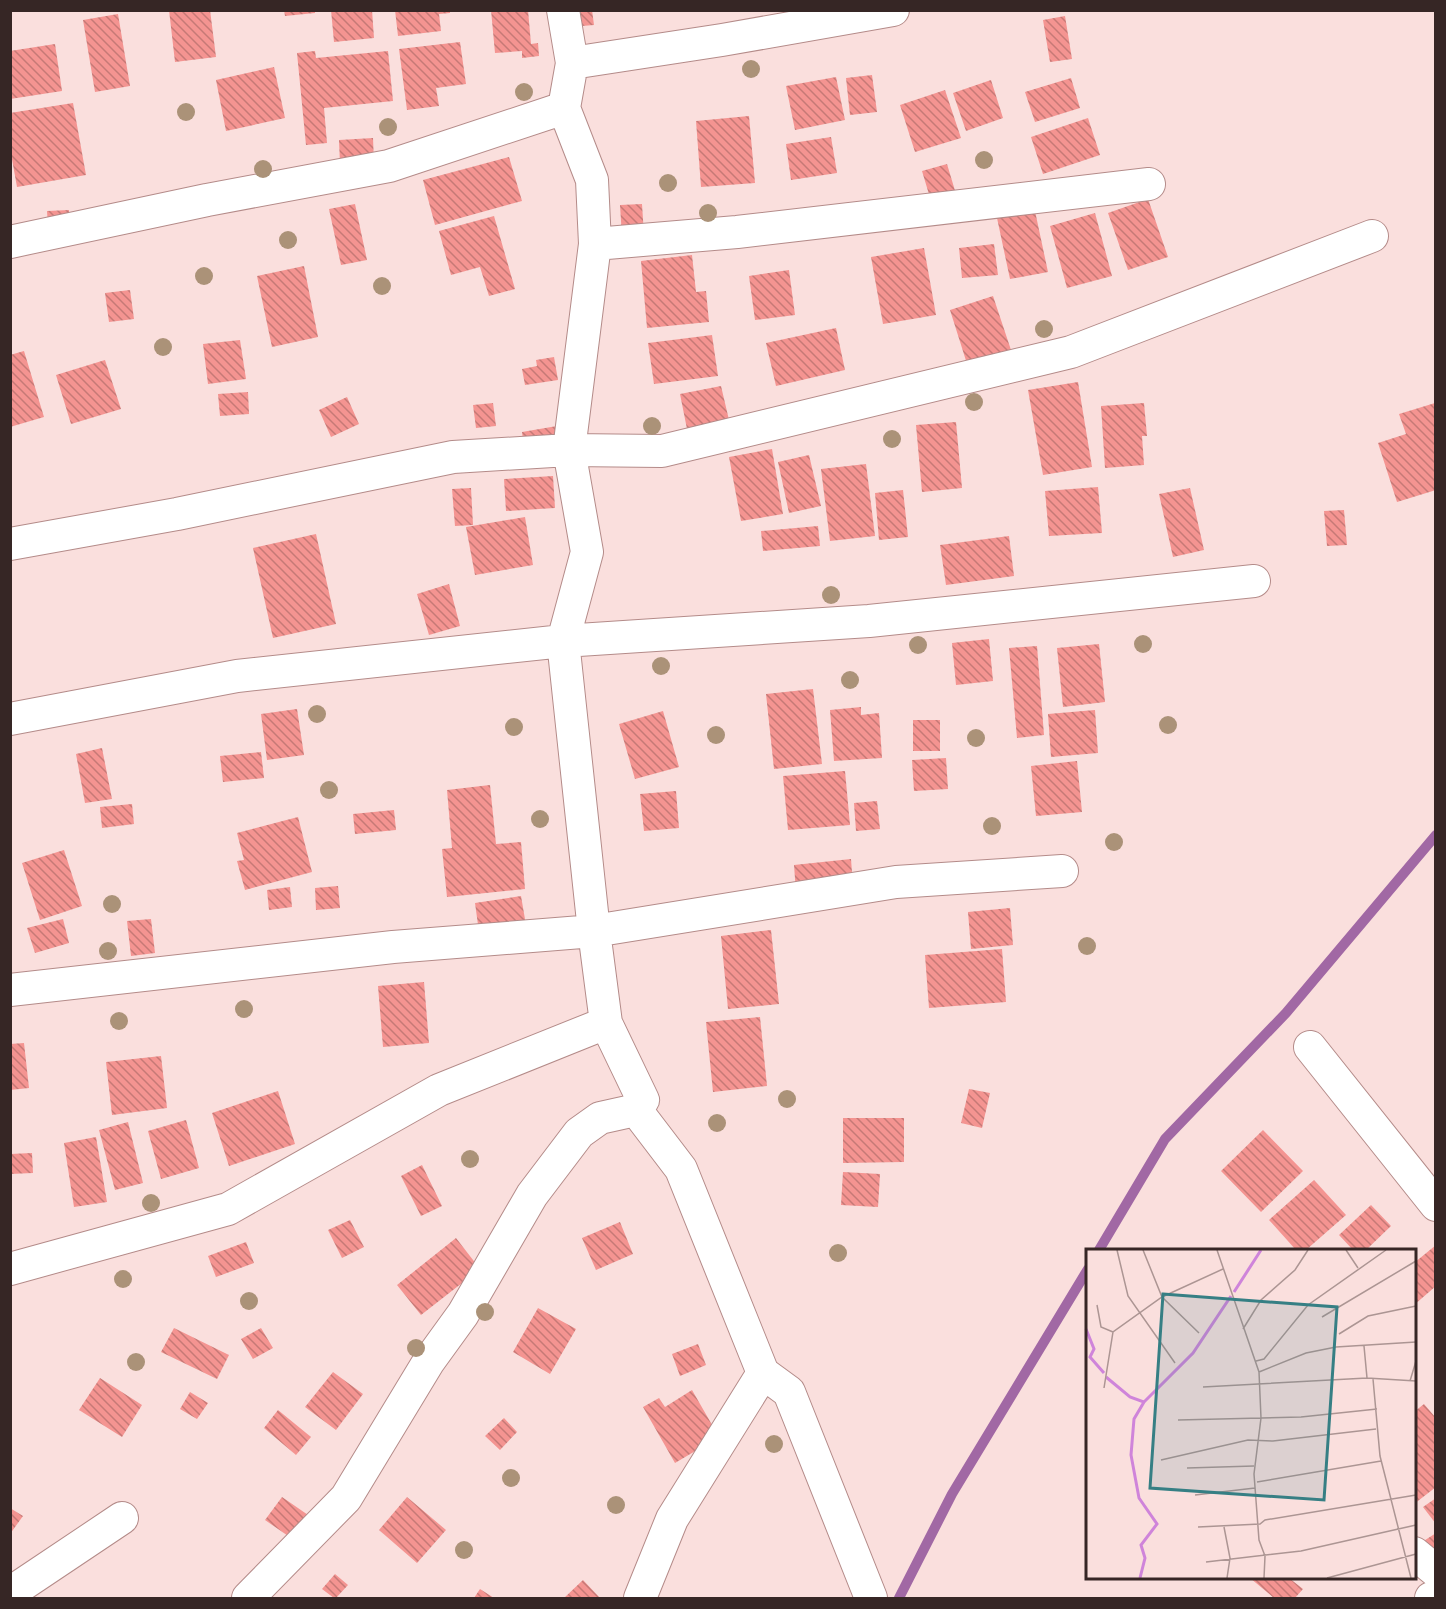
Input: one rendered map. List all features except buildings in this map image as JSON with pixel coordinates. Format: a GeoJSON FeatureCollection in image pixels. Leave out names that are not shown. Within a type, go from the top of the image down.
{"type":"FeatureCollection","features":[{"type":"Feature","properties":{"kind":"street"},"geometry":{"type":"LineString","coordinates":[[248,1599],[346,1498],[429,1361],[463,1314],[532,1195],[579,1132],[600,1118],[636,1110],[643,1100],[606,1023],[563,641],[587,552],[569,450],[595,244],[592,180],[564,108],[572,63],[563,10]]}},
{"type":"Feature","properties":{"kind":"street"},"geometry":{"type":"LineString","coordinates":[[572,63],[893,10]]}},
{"type":"Feature","properties":{"kind":"street"},"geometry":{"type":"LineString","coordinates":[[10,242],[207,200],[389,166],[564,108]]}},
{"type":"Feature","properties":{"kind":"street"},"geometry":{"type":"LineString","coordinates":[[595,244],[738,232],[1149,184]]}},
{"type":"Feature","properties":{"kind":"street"},"geometry":{"type":"LineString","coordinates":[[10,544],[177,514],[453,457],[569,450],[662,451],[1071,352],[1372,236]]}},
{"type":"Feature","properties":{"kind":"street"},"geometry":{"type":"LineString","coordinates":[[10,719],[237,676],[563,641],[869,621],[1254,582]]}},
{"type":"Feature","properties":{"kind":"street"},"geometry":{"type":"LineString","coordinates":[[10,990],[393,947],[594,931],[896,882],[1062,871]]}},
{"type":"Feature","properties":{"kind":"street"},"geometry":{"type":"LineString","coordinates":[[10,1269],[228,1209],[439,1090],[606,1023]]}},
{"type":"Feature","properties":{"kind":"street"},"geometry":{"type":"LineString","coordinates":[[1310,1047],[1436,1205]]}},
{"type":"Feature","properties":{"kind":"street"},"geometry":{"type":"LineString","coordinates":[[636,1110],[681,1169],[763,1373],[789,1392],[871,1599]]}},
{"type":"Feature","properties":{"kind":"street"},"geometry":{"type":"LineString","coordinates":[[640,1599],[672,1519],[763,1373]]}},
{"type":"Feature","properties":{"kind":"street"},"geometry":{"type":"LineString","coordinates":[[10,1593],[122,1518]]}},
{"type":"Feature","properties":{"kind":"street"},"geometry":{"type":"LineString","coordinates":[[1416,1555],[1436,1571]]}},
{"type":"Feature","properties":{"kind":"street"},"geometry":{"type":"LineString","coordinates":[[1431,1599],[1436,1596]]}},
{"type":"Feature","properties":{"kind":"waterway"},"geometry":{"type":"LineString","coordinates":[[1100,1249],[1165,1139],[1286,1013],[1436,835]]}},
{"type":"Feature","properties":{"kind":"waterway"},"geometry":{"type":"LineString","coordinates":[[899,1598],[952,1494],[1086,1272]]}}]}
